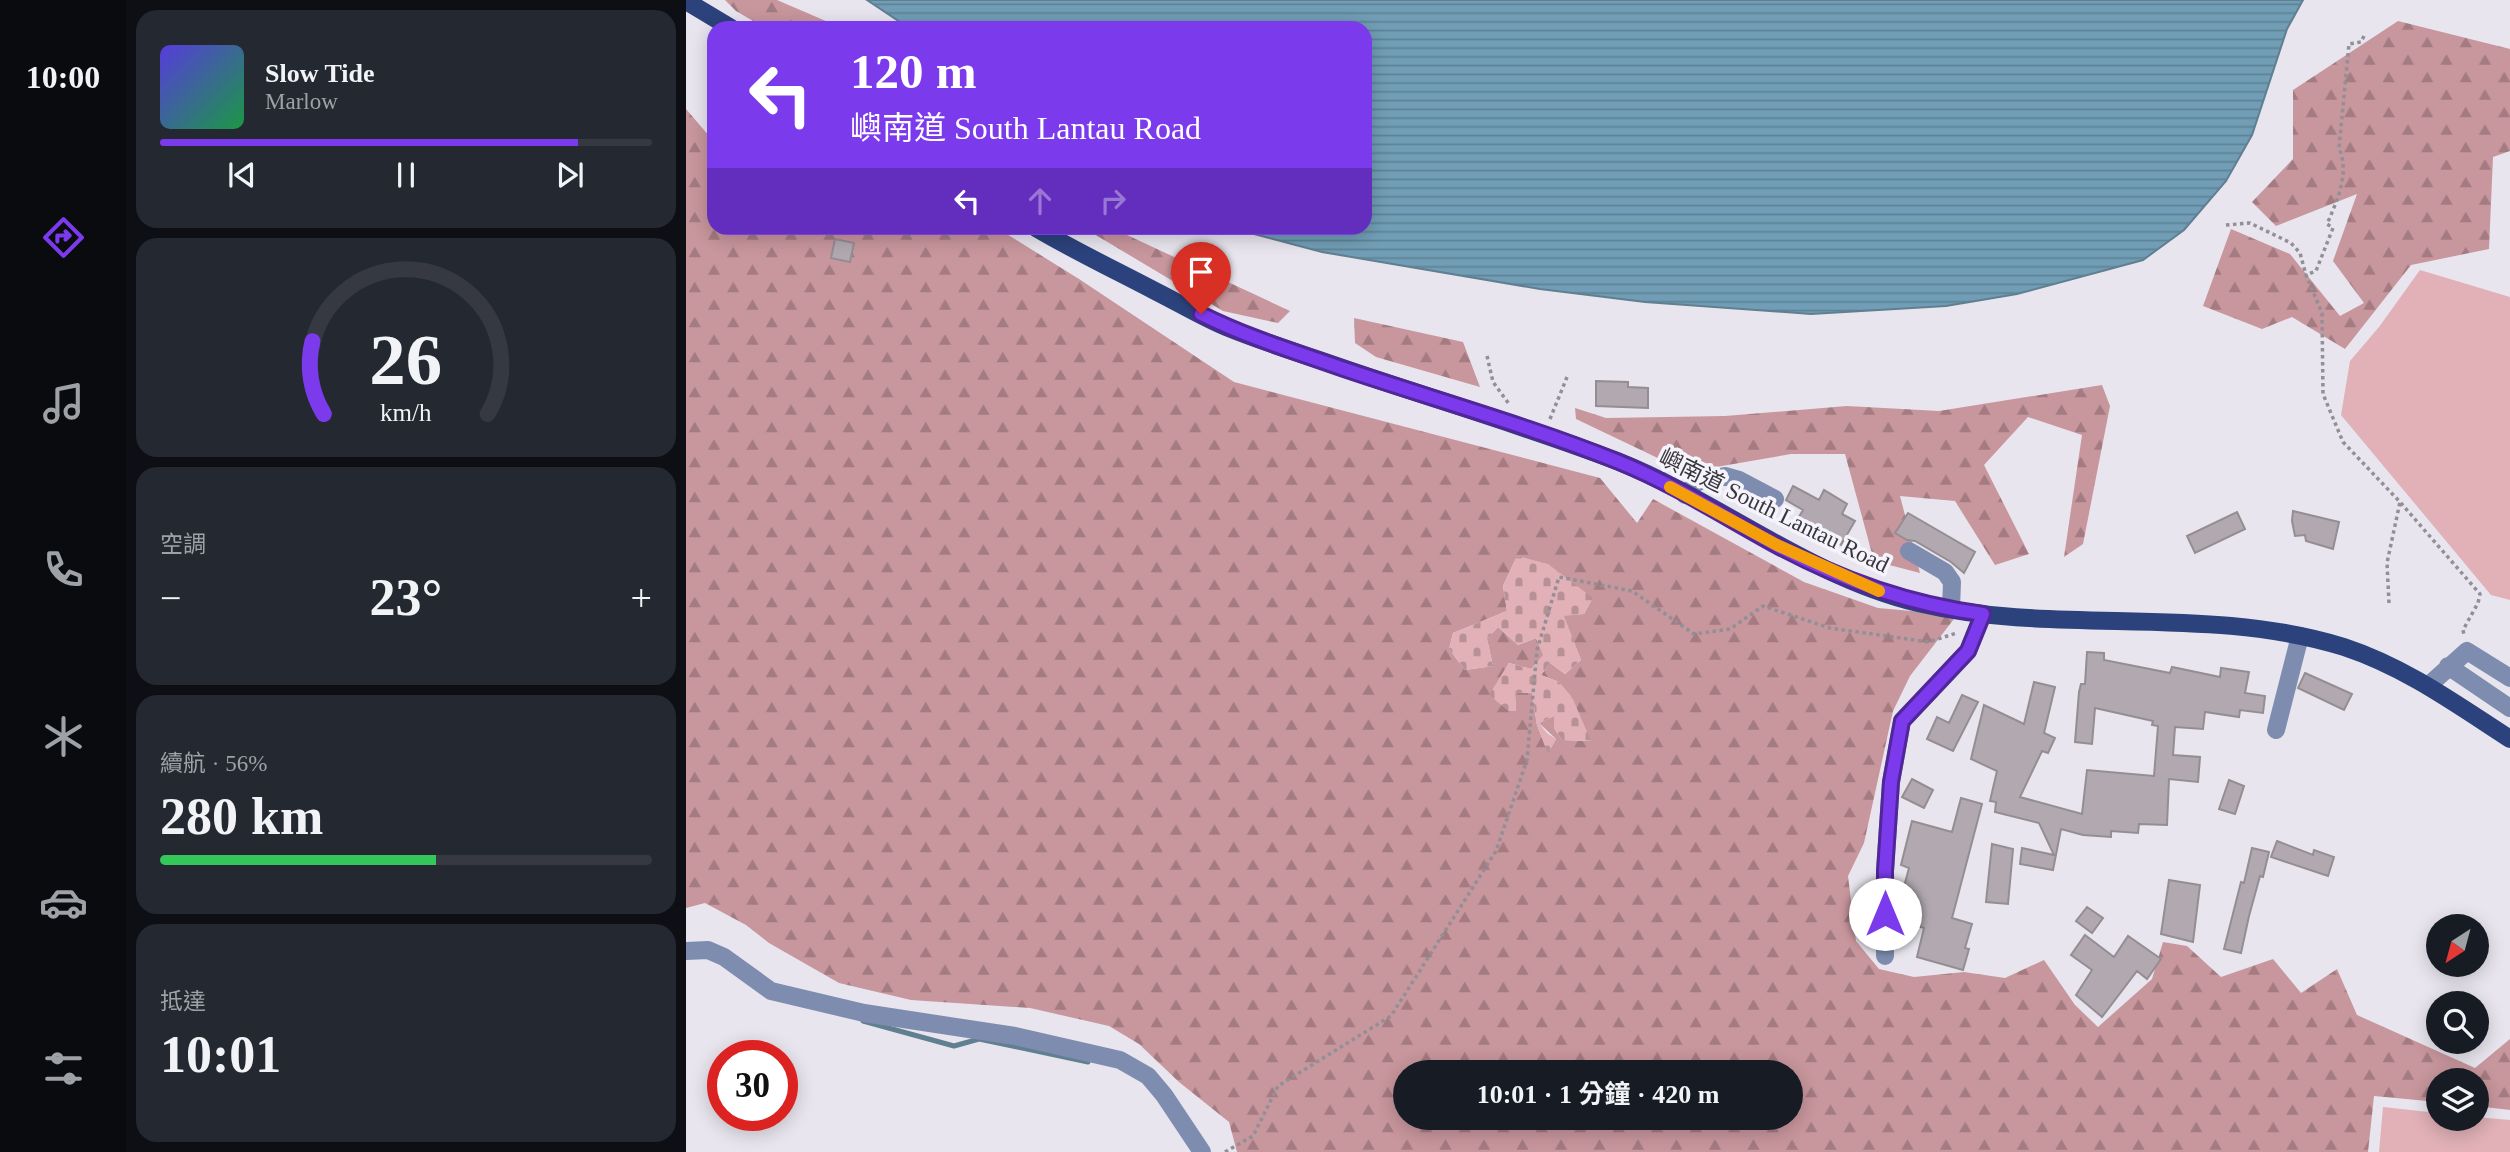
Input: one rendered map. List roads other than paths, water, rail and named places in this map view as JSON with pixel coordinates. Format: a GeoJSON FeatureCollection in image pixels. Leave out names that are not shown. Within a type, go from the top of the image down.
{"type":"FeatureCollection","features":[{"type":"Feature","properties":{"kind":"main road"},"geometry":{"type":"LineString","coordinates":[[686,1],[720,21]]}},
{"type":"Feature","properties":{"kind":"main road","name":"嶼南道 South Lantau Road"},"geometry":{"type":"LineString","coordinates":[[1049,235],[1225,326],[1389,384],[1542,433],[1621,463],[1777,545],[1882,593],[1951,609],[1980,620],[2239,627],[2300,636],[2372,657],[2429,685],[2508,733]]}},
{"type":"Feature","properties":{"kind":"street"},"geometry":{"type":"LineString","coordinates":[[1685,495],[1697,482],[1725,476],[1739,480],[1775,499]]}},
{"type":"Feature","properties":{"kind":"street"},"geometry":{"type":"LineString","coordinates":[[1909,551],[1945,572],[1952,582],[1951,609]]}},
{"type":"Feature","properties":{"kind":"street"},"geometry":{"type":"LineString","coordinates":[[1885,956],[1885,871],[1889,807],[1902,721],[1968,651],[1980,620]]}},
{"type":"Feature","properties":{"kind":"street"},"geometry":{"type":"LineString","coordinates":[[2276,730],[2300,636]]}},
{"type":"Feature","properties":{"kind":"street"},"geometry":{"type":"LineString","coordinates":[[2429,685],[2467,651],[2510,678]]}},
{"type":"Feature","properties":{"kind":"street"},"geometry":{"type":"LineString","coordinates":[[2448,666],[2510,708]]}},
{"type":"Feature","properties":{"kind":"street"},"geometry":{"type":"LineString","coordinates":[[686,951],[708,950],[724,957],[771,990],[864,1013],[1016,1036],[1120,1060],[1148,1076],[1202,1152]]}},
{"type":"Feature","properties":{"kind":"water"},"geometry":{"type":"Polygon","coordinates":[[[867,0],[2303,0],[2287,29],[2252,135],[2226,181],[2184,230],[2143,260],[2017,294],[1946,306],[1811,314],[1645,302],[1540,289],[1322,252],[1258,235],[1372,235],[1372,21],[898,21],[867,0]]]}},
{"type":"Feature","properties":{"kind":"waterway"},"geometry":{"type":"LineString","coordinates":[[863,1021],[954,1046],[979,1039],[1088,1062]]}}]}
